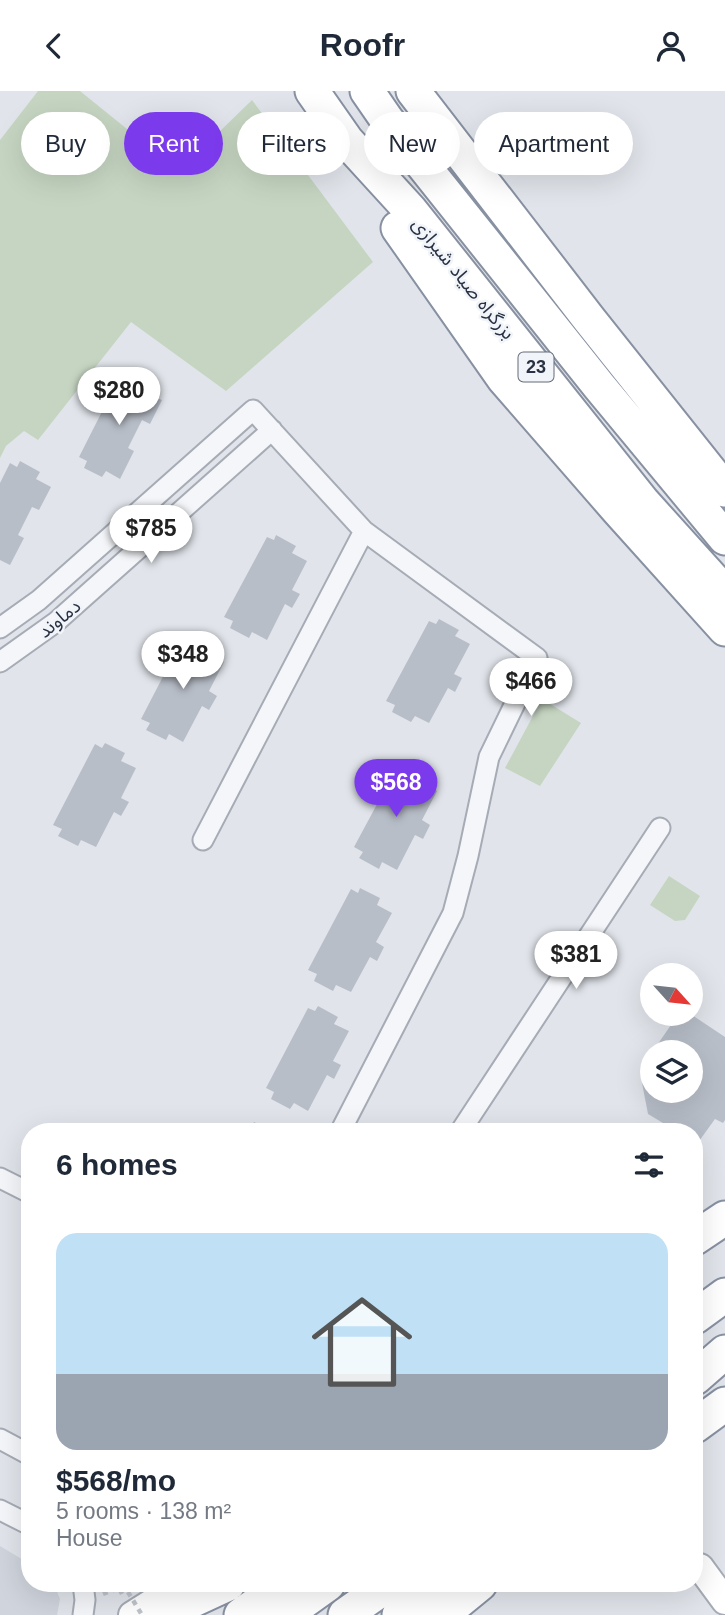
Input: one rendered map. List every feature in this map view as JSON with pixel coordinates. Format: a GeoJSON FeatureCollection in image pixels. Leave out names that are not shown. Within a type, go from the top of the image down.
{"type":"FeatureCollection","features":[{"type":"Feature","properties":{"kind":"highway","name":"بزرگراه صیاد شیرازی"},"geometry":{"type":"LineString","coordinates":[[312,91],[327,112]]}},
{"type":"Feature","properties":{"kind":"highway","name":"بزرگراه صیاد شیرازی"},"geometry":{"type":"LineString","coordinates":[[367,91],[387,120],[599,386],[725,538]]}},
{"type":"Feature","properties":{"kind":"highway"},"geometry":{"type":"LineString","coordinates":[[413,91],[589,320],[725,490]]}},
{"type":"Feature","properties":{"kind":"highway","name":"بزرگراه صیاد شیرازی"},"geometry":{"type":"LineString","coordinates":[[350,144],[411,211],[643,502],[725,593]]}},
{"type":"Feature","properties":{"kind":"highway"},"geometry":{"type":"LineString","coordinates":[[350,146],[390,217],[505,379],[725,629]]}},
{"type":"Feature","properties":{"kind":"highway"},"geometry":{"type":"LineString","coordinates":[[703,1233],[725,1218]]}},
{"type":"Feature","properties":{"kind":"highway"},"geometry":{"type":"LineString","coordinates":[[703,1290],[725,1274]]}},
{"type":"Feature","properties":{"kind":"highway"},"geometry":{"type":"LineString","coordinates":[[703,1311],[725,1295]]}},
{"type":"Feature","properties":{"kind":"highway"},"geometry":{"type":"LineString","coordinates":[[703,1366],[725,1352]]}},
{"type":"Feature","properties":{"kind":"highway"},"geometry":{"type":"LineString","coordinates":[[703,1371],[725,1352]]}},
{"type":"Feature","properties":{"kind":"highway"},"geometry":{"type":"LineString","coordinates":[[703,1420],[725,1404]]}},
{"type":"Feature","properties":{"kind":"highway"},"geometry":{"type":"LineString","coordinates":[[159,1615],[182,1592]]}},
{"type":"Feature","properties":{"kind":"highway"},"geometry":{"type":"LineString","coordinates":[[159,1615],[210,1592]]}},
{"type":"Feature","properties":{"kind":"highway"},"geometry":{"type":"LineString","coordinates":[[241,1615],[274,1592]]}},
{"type":"Feature","properties":{"kind":"highway"},"geometry":{"type":"LineString","coordinates":[[285,1615],[317,1592]]}},
{"type":"Feature","properties":{"kind":"highway"},"geometry":{"type":"LineString","coordinates":[[345,1615],[378,1592]]}},
{"type":"Feature","properties":{"kind":"highway"},"geometry":{"type":"LineString","coordinates":[[399,1615],[429,1592]]}},
{"type":"Feature","properties":{"kind":"highway"},"geometry":{"type":"LineString","coordinates":[[442,1615],[470,1592]]}},
{"type":"Feature","properties":{"kind":"main road"},"geometry":{"type":"LineString","coordinates":[[703,1572],[725,1601]]}},
{"type":"Feature","properties":{"kind":"main road"},"geometry":{"type":"LineString","coordinates":[[128,1601],[156,1592]]}},
{"type":"Feature","properties":{"kind":"street","name":"دماوند"},"geometry":{"type":"LineString","coordinates":[[0,628],[39,600],[253,410],[272,430],[56,622],[0,662]]}},
{"type":"Feature","properties":{"kind":"street"},"geometry":{"type":"LineString","coordinates":[[272,430],[364,531],[537,658],[489,757],[453,913],[345,1123]]}},
{"type":"Feature","properties":{"kind":"street"},"geometry":{"type":"LineString","coordinates":[[203,840],[364,531]]}},
{"type":"Feature","properties":{"kind":"street"},"geometry":{"type":"LineString","coordinates":[[466,1123],[660,828]]}},
{"type":"Feature","properties":{"kind":"street"},"geometry":{"type":"LineString","coordinates":[[0,1178],[21,1188]]}},
{"type":"Feature","properties":{"kind":"street"},"geometry":{"type":"LineString","coordinates":[[0,1439],[21,1450]]}},
{"type":"Feature","properties":{"kind":"street"},"geometry":{"type":"LineString","coordinates":[[0,1510],[21,1520]]}},
{"type":"Feature","properties":{"kind":"path"},"geometry":{"type":"LineString","coordinates":[[84,1600],[107,1592]]}},
{"type":"Feature","properties":{"kind":"path"},"geometry":{"type":"LineString","coordinates":[[128,1601],[142,1615]]}},
{"type":"Feature","properties":{"kind":"shaded area"},"geometry":{"type":"Polygon","coordinates":[[[0,1546],[21,1559],[21,1592],[57,1592],[60,1599],[57,1615],[0,1615],[0,1546]]]}},
{"type":"Feature","properties":{"kind":"green space"},"geometry":{"type":"Polygon","coordinates":[[[38,91],[80,91],[106,112],[22,112],[38,91]]]}},
{"type":"Feature","properties":{"kind":"green space"},"geometry":{"type":"Polygon","coordinates":[[[252,100],[261,112],[240,112],[252,100]]]}},
{"type":"Feature","properties":{"kind":"green space"},"geometry":{"type":"Polygon","coordinates":[[[21,113],[21,175],[110,175],[110,115],[124,127],[124,175],[223,175],[223,128],[237,115],[237,175],[308,175],[373,262],[226,391],[131,322],[38,440],[24,431],[6,446],[0,458],[0,140],[21,113]]]}},
{"type":"Feature","properties":{"kind":"green space"},"geometry":{"type":"Polygon","coordinates":[[[542,699],[581,723],[540,786],[505,768],[542,699]]]}},
{"type":"Feature","properties":{"kind":"green space"},"geometry":{"type":"Polygon","coordinates":[[[669,876],[700,896],[685,920],[675,921],[650,905],[669,876]]]}},
{"type":"Feature","properties":{"kind":"building"},"geometry":{"type":"Polygon","coordinates":[[[130,375],[150,385],[146,393],[162,400],[150,424],[142,420],[128,448],[134,451],[120,479],[106,471],[102,477],[84,468],[87,461],[79,457],[120,376],[127,380],[130,375]]]}},
{"type":"Feature","properties":{"kind":"building"},"geometry":{"type":"Polygon","coordinates":[[[20,461],[40,472],[36,479],[51,487],[39,510],[32,507],[18,535],[24,538],[10,565],[0,560],[0,483],[10,463],[17,467],[20,461]]]}},
{"type":"Feature","properties":{"kind":"building"},"geometry":{"type":"Polygon","coordinates":[[[276,535],[296,546],[292,553],[307,561],[292,590],[300,594],[292,608],[285,604],[267,640],[252,632],[249,638],[230,628],[233,621],[224,617],[267,537],[274,540],[276,535]]]}},
{"type":"Feature","properties":{"kind":"building"},"geometry":{"type":"Polygon","coordinates":[[[439,619],[459,630],[455,636],[470,644],[454,674],[462,678],[455,692],[448,688],[429,723],[415,716],[411,722],[392,712],[395,705],[386,701],[429,621],[436,624],[439,619]]]}},
{"type":"Feature","properties":{"kind":"building"},"geometry":{"type":"Polygon","coordinates":[[[193,637],[213,647],[209,654],[224,662],[209,691],[217,696],[209,710],[202,706],[183,742],[169,734],[166,740],[146,730],[150,723],[141,719],[183,638],[191,642],[193,637]]]}},
{"type":"Feature","properties":{"kind":"building"},"geometry":{"type":"Polygon","coordinates":[[[105,743],[125,753],[121,761],[136,768],[121,798],[129,802],[121,816],[114,812],[96,847],[81,840],[78,846],[58,836],[62,829],[53,825],[95,744],[102,748],[105,743]]]}},
{"type":"Feature","properties":{"kind":"building"},"geometry":{"type":"Polygon","coordinates":[[[407,766],[426,776],[423,783],[437,791],[422,820],[430,825],[423,839],[415,835],[397,870],[382,862],[379,869],[359,858],[363,852],[354,847],[397,767],[404,771],[407,766]]]}},
{"type":"Feature","properties":{"kind":"building"},"geometry":{"type":"Polygon","coordinates":[[[360,888],[380,898],[377,905],[392,913],[376,942],[384,947],[377,961],[370,957],[351,992],[336,985],[333,991],[314,981],[317,974],[308,970],[351,889],[358,893],[360,888]]]}},
{"type":"Feature","properties":{"kind":"building"},"geometry":{"type":"Polygon","coordinates":[[[318,1006],[338,1017],[334,1024],[349,1031],[333,1061],[341,1065],[334,1079],[327,1075],[308,1111],[294,1103],[290,1109],[271,1099],[274,1092],[266,1088],[308,1008],[315,1011],[318,1006]]]}},
{"type":"Feature","properties":{"kind":"building"},"geometry":{"type":"Polygon","coordinates":[[[704,1023],[725,1037],[725,1120],[723,1123],[715,1119],[703,1136],[703,1123],[663,1123],[648,1114],[646,1103],[703,1103],[703,1040],[661,1040],[670,1026],[703,1026],[704,1023]]]}}]}
